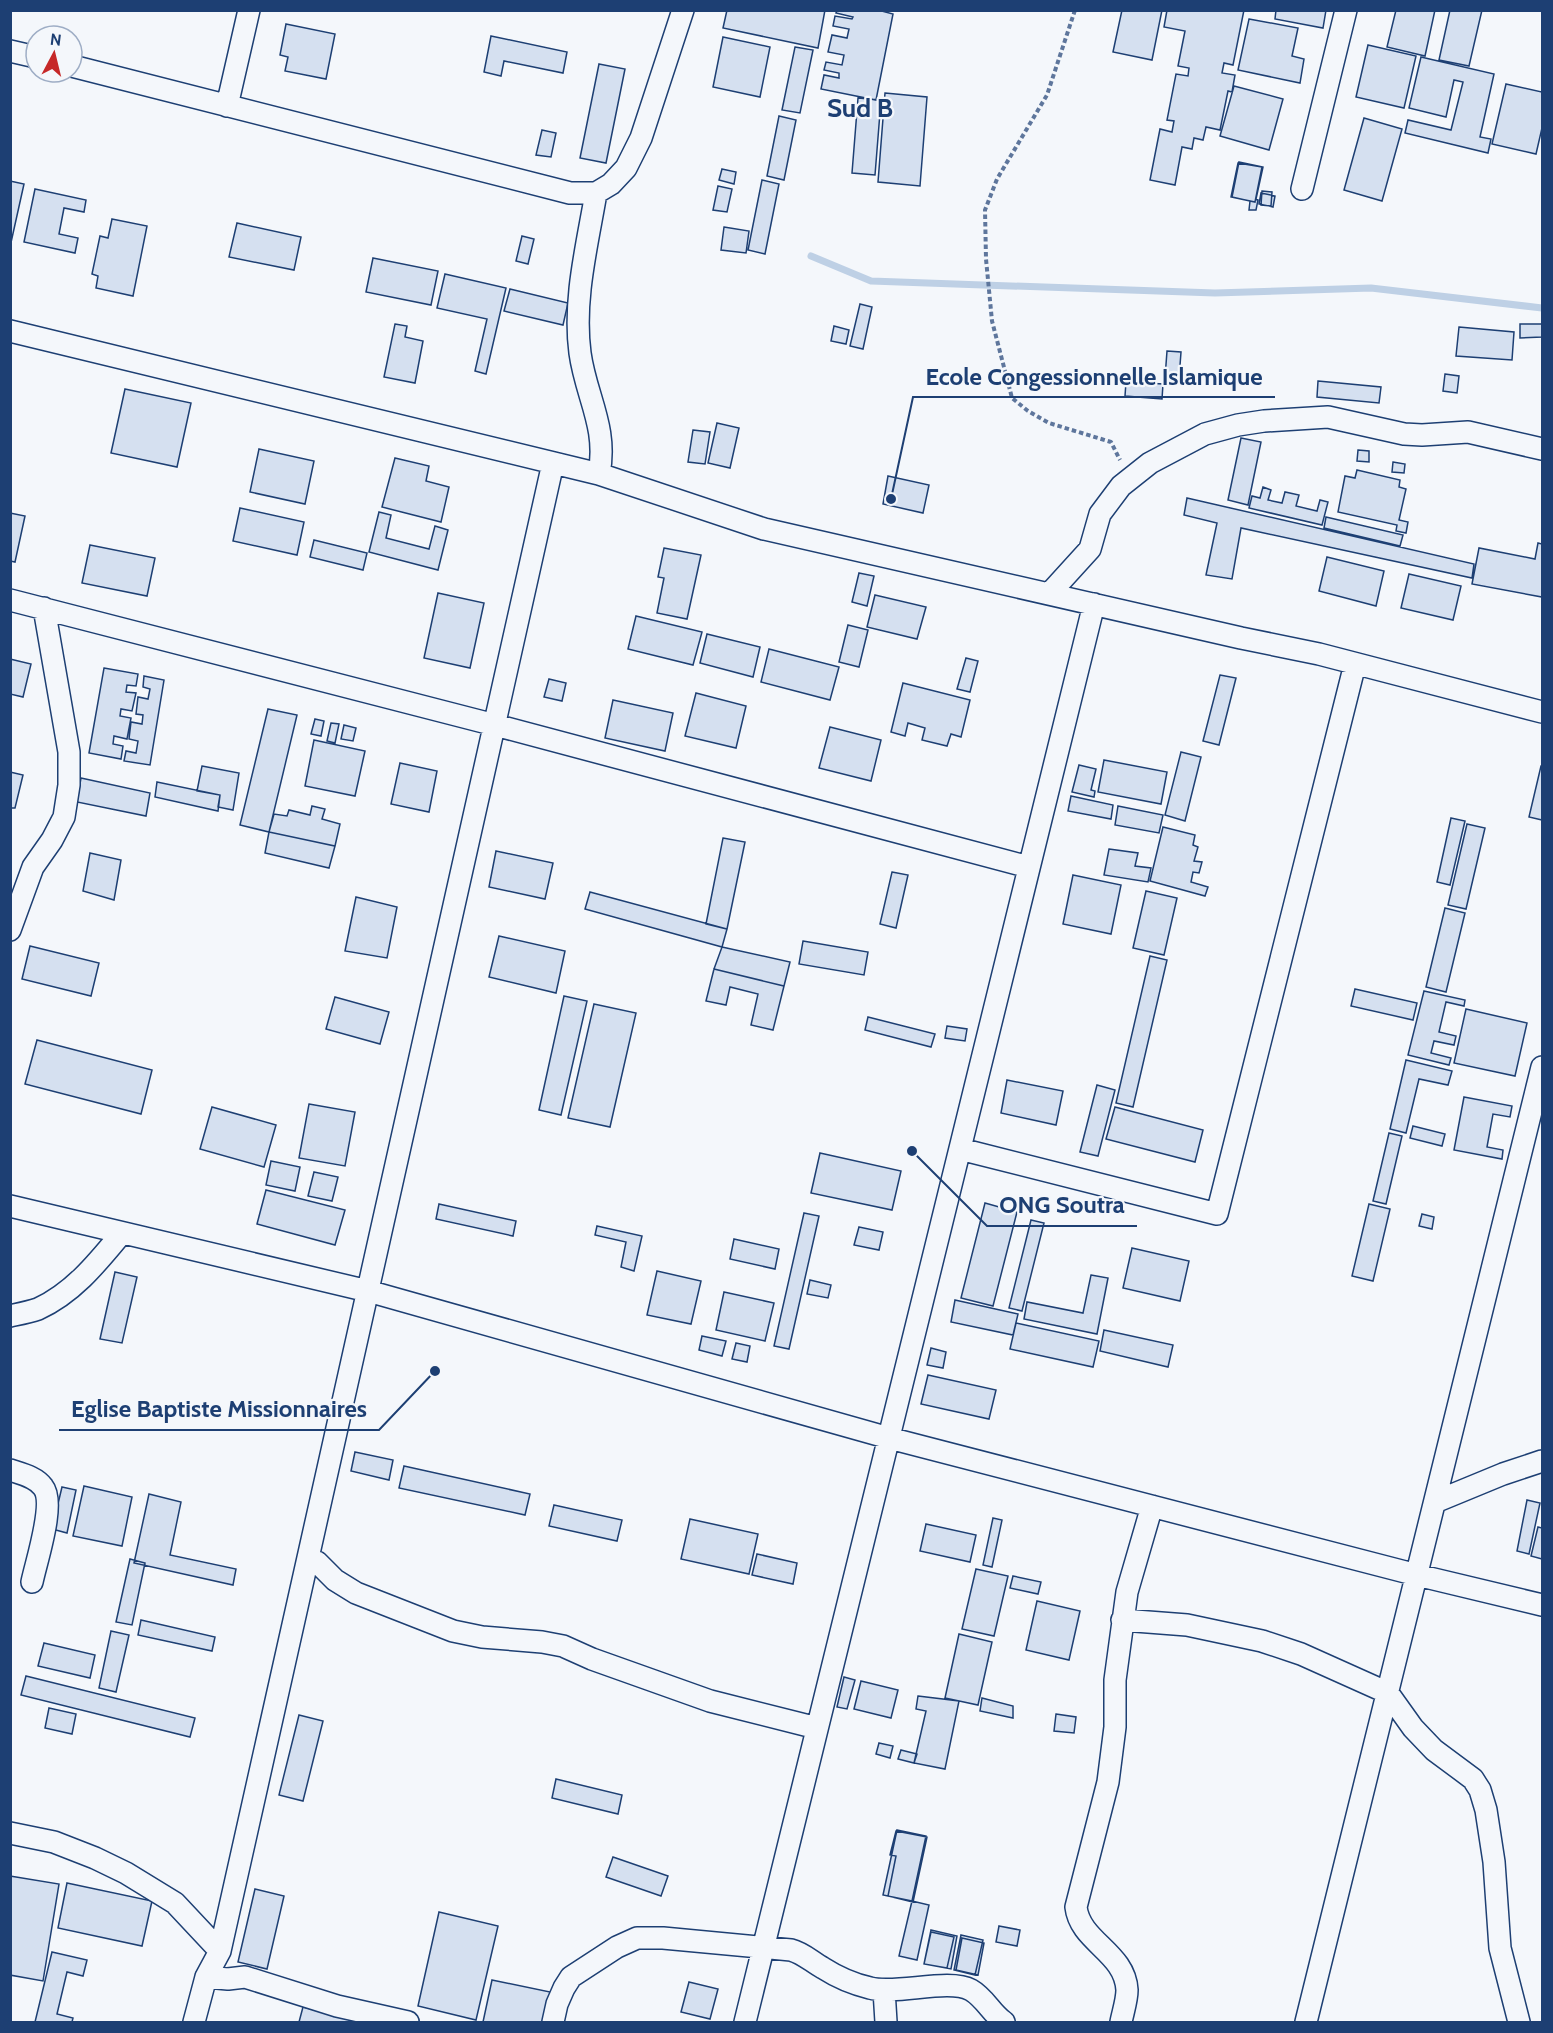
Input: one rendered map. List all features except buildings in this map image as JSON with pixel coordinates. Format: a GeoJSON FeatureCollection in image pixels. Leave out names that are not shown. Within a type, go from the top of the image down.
{"type":"FeatureCollection","features":[{"type":"Feature","properties":{"kind":"street"},"geometry":{"type":"LineString","coordinates":[[227,106],[249,10]]}},
{"type":"Feature","properties":{"kind":"street"},"geometry":{"type":"LineString","coordinates":[[84,69],[570,193],[596,193],[611,184],[626,168],[641,138],[683,10]]}},
{"type":"Feature","properties":{"kind":"street"},"geometry":{"type":"LineString","coordinates":[[1302,189],[1346,10]]}},
{"type":"Feature","properties":{"kind":"street"},"geometry":{"type":"LineString","coordinates":[[596,193],[579,290],[578,319],[580,355],[594,403],[602,446],[599,474]]}},
{"type":"Feature","properties":{"kind":"street"},"geometry":{"type":"LineString","coordinates":[[10,331],[599,474],[764,529],[1355,664],[1542,712]]}},
{"type":"Feature","properties":{"kind":"street"},"geometry":{"type":"LineString","coordinates":[[1050,593],[1090,549],[1100,514],[1121,486],[1150,463],[1205,434],[1238,425],[1328,417],[1404,434],[1468,432],[1542,449]]}},
{"type":"Feature","properties":{"kind":"street"},"geometry":{"type":"LineString","coordinates":[[194,2022],[206,1977],[220,1951],[553,463]]}},
{"type":"Feature","properties":{"kind":"street"},"geometry":{"type":"LineString","coordinates":[[10,600],[495,725],[1029,867]]}},
{"type":"Feature","properties":{"kind":"street"},"geometry":{"type":"LineString","coordinates":[[745,2022],[1094,604]]}},
{"type":"Feature","properties":{"kind":"street"},"geometry":{"type":"LineString","coordinates":[[10,930],[33,867],[52,840],[64,817],[69,785],[69,752],[44,608]]}},
{"type":"Feature","properties":{"kind":"street"},"geometry":{"type":"LineString","coordinates":[[960,1149],[1217,1214],[1355,664]]}},
{"type":"Feature","properties":{"kind":"street"},"geometry":{"type":"LineString","coordinates":[[1306,2022],[1542,1068]]}},
{"type":"Feature","properties":{"kind":"street"},"geometry":{"type":"LineString","coordinates":[[10,1206],[368,1291],[889,1438],[1417,1575],[1542,1605]]}},
{"type":"Feature","properties":{"kind":"street"},"geometry":{"type":"LineString","coordinates":[[10,1316],[36,1309],[63,1295],[89,1272],[121,1234]]}},
{"type":"Feature","properties":{"kind":"street"},"geometry":{"type":"LineString","coordinates":[[1435,1502],[1503,1474],[1542,1461]]}},
{"type":"Feature","properties":{"kind":"street"},"geometry":{"type":"LineString","coordinates":[[10,1470],[37,1480],[48,1497],[46,1521],[32,1582]]}},
{"type":"Feature","properties":{"kind":"street"},"geometry":{"type":"LineString","coordinates":[[1122,2022],[1127,1989],[1122,1974],[1115,1959],[1084,1931],[1077,1918],[1076,1907],[1108,1782],[1114,1727],[1114,1680],[1127,1592],[1152,1506]]}},
{"type":"Feature","properties":{"kind":"street"},"geometry":{"type":"LineString","coordinates":[[307,1563],[317,1562],[335,1580],[356,1593],[453,1631],[482,1637],[563,1646],[592,1659],[711,1701],[817,1728]]}},
{"type":"Feature","properties":{"kind":"street"},"geometry":{"type":"LineString","coordinates":[[1122,1620],[1187,1625],[1262,1641],[1301,1654],[1388,1693],[1413,1728],[1434,1750],[1473,1779],[1480,1790],[1486,1810],[1494,1862],[1500,1948],[1519,2022]]}},
{"type":"Feature","properties":{"kind":"street"},"geometry":{"type":"LineString","coordinates":[[10,1833],[54,1842],[126,1873],[175,1903],[220,1951]]}},
{"type":"Feature","properties":{"kind":"street"},"geometry":{"type":"LineString","coordinates":[[553,2022],[557,2004],[572,1977],[616,1947],[638,1938],[770,1947],[799,1952],[844,1979],[873,1989],[968,1988],[1004,2022]]}},
{"type":"Feature","properties":{"kind":"street"},"geometry":{"type":"LineString","coordinates":[[206,1977],[228,1979],[245,1977],[338,2006],[408,2022]]}},
{"type":"Feature","properties":{"kind":"street"},"geometry":{"type":"LineString","coordinates":[[884,1990],[886,2022]]}},
{"type":"Feature","properties":{"kind":"path"},"geometry":{"type":"LineString","coordinates":[[1075,10],[1047,95],[997,179],[985,210],[986,259],[991,310],[1012,398],[1028,411],[1049,423],[1111,442],[1129,480]]}},
{"type":"Feature","properties":{"kind":"waterway"},"geometry":{"type":"LineString","coordinates":[[811,256],[871,281],[1215,293],[1371,288],[1542,308]]}},
{"type":"Feature","properties":{"kind":"place","name":"Ecole Congessionnelle Islamique"},"geometry":{"type":"Point","coordinates":[891,499]}},
{"type":"Feature","properties":{"kind":"place","name":"ONG Soutra"},"geometry":{"type":"Point","coordinates":[912,1151]}},
{"type":"Feature","properties":{"kind":"place","name":"Eglise Baptiste Missionnaires"},"geometry":{"type":"Point","coordinates":[435,1371]}},
{"type":"Feature","properties":{"kind":"district","name":"Sud B"},"geometry":{"type":"Point","coordinates":[860,108]}}]}
